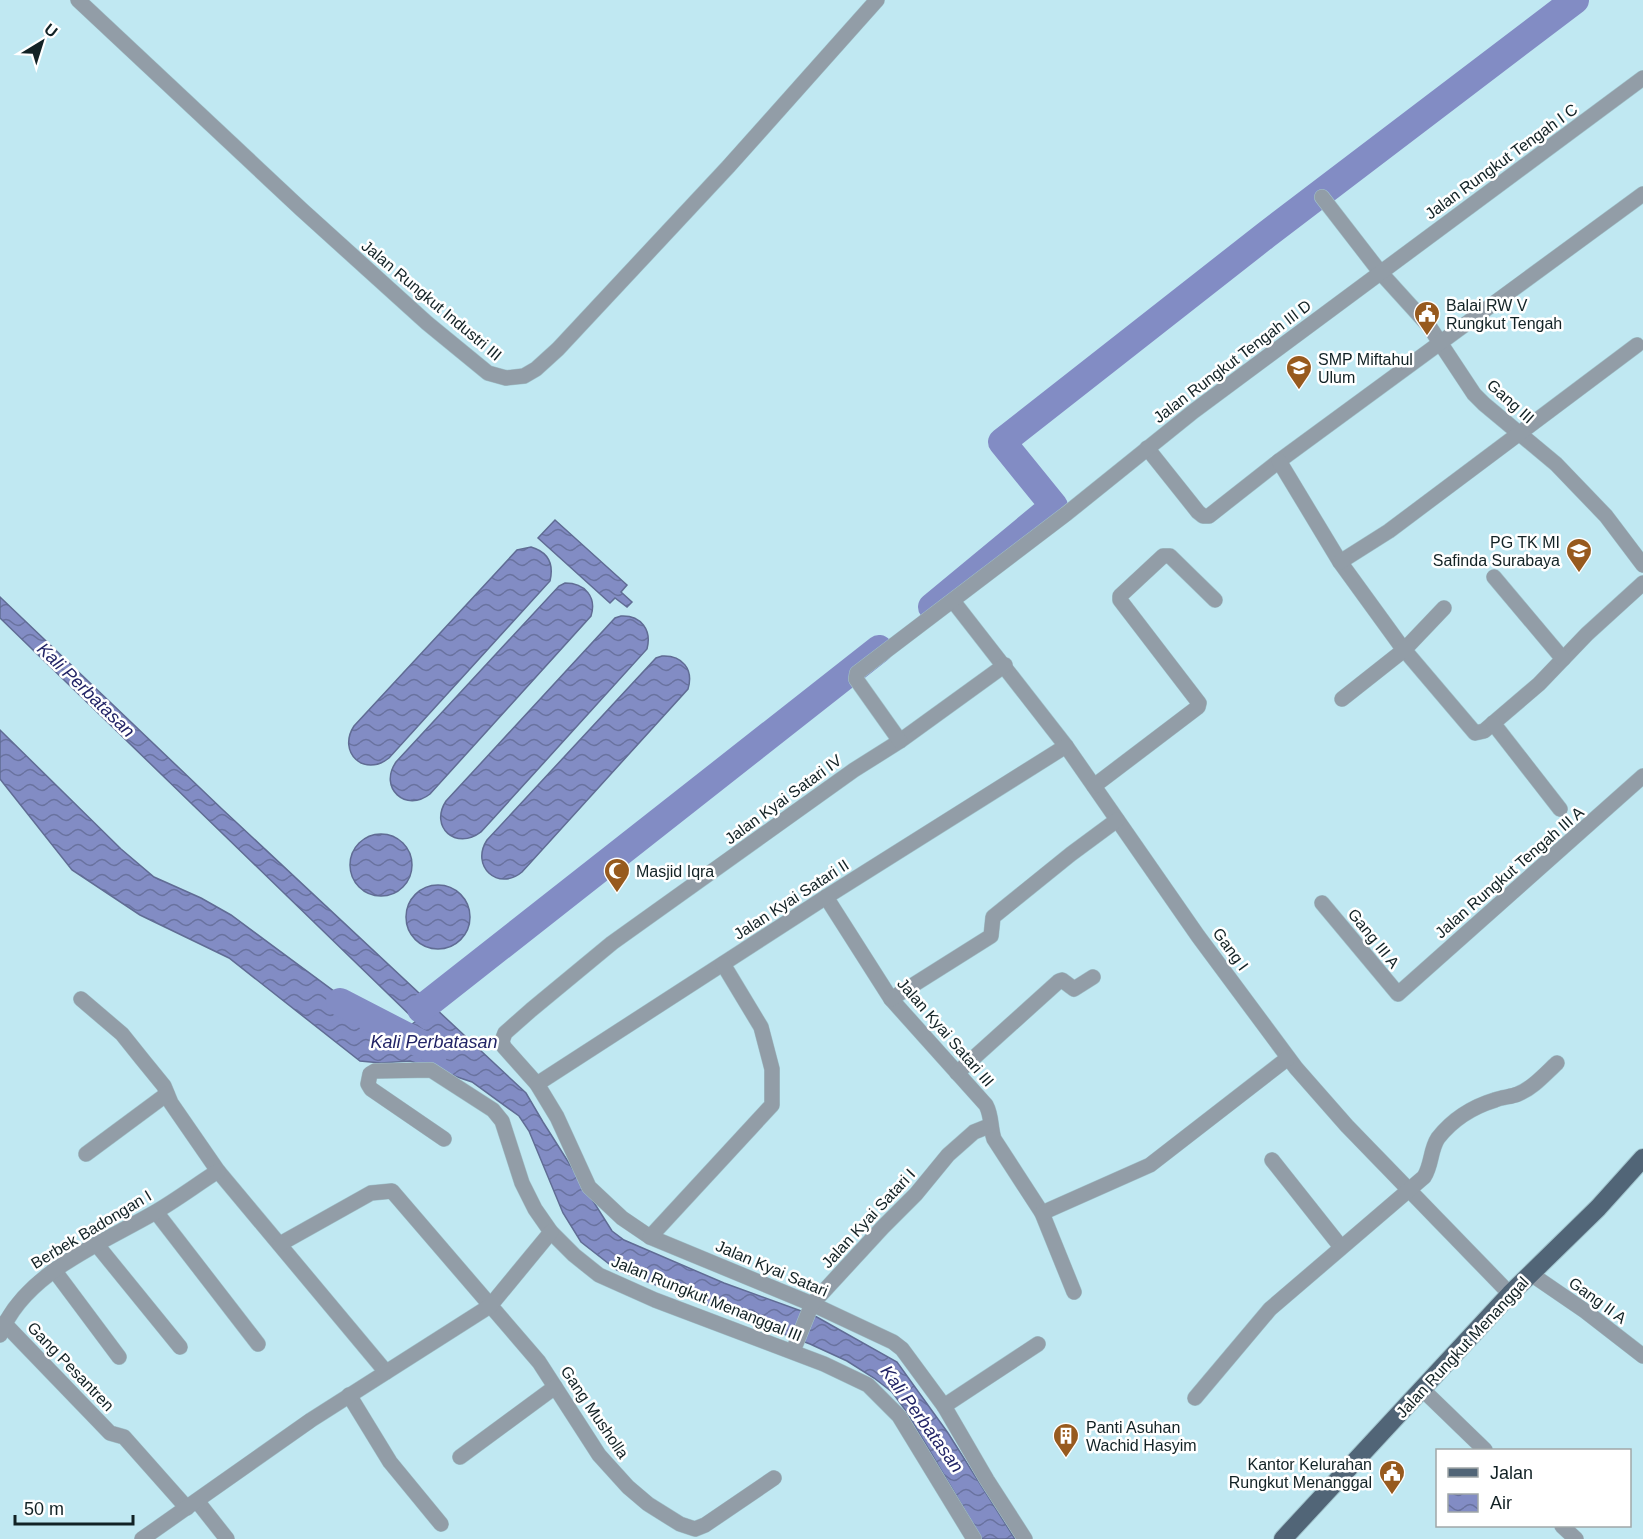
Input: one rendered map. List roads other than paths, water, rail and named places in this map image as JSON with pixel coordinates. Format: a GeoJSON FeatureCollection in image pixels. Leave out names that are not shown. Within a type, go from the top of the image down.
{"type":"FeatureCollection","features":[{"type":"Feature","properties":{"kind":"main road","name":"Jalan Rungkut Menanggal"},"geometry":{"type":"LineString","coordinates":[[1283,1539],[1510,1294],[1598,1208],[1643,1158]]}},
{"type":"Feature","properties":{"kind":"street","name":"Jalan Rungkut Industri III"},"geometry":{"type":"LineString","coordinates":[[78,0],[281,191],[427,323],[488,374],[506,378],[524,376],[536,369],[558,349],[728,167],[877,0]]}},
{"type":"Feature","properties":{"kind":"street","name":"Jalan Rungkut Tengah I C"},"geometry":{"type":"LineString","coordinates":[[1380,272],[1643,78]]}},
{"type":"Feature","properties":{"kind":"street"},"geometry":{"type":"LineString","coordinates":[[1147,448],[1203,516],[1209,516],[1279,461],[1643,194]]}},
{"type":"Feature","properties":{"kind":"street","name":"Gang III"},"geometry":{"type":"LineString","coordinates":[[1322,197],[1380,272],[1429,326],[1479,399],[1557,464],[1606,516],[1643,565]]}},
{"type":"Feature","properties":{"kind":"street","name":"Jalan Rungkut Tengah III D"},"geometry":{"type":"LineString","coordinates":[[900,741],[856,679],[856,675],[1194,411],[1380,272]]}},
{"type":"Feature","properties":{"kind":"street"},"geometry":{"type":"LineString","coordinates":[[1340,562],[1389,531],[1637,345]]}},
{"type":"Feature","properties":{"kind":"street"},"geometry":{"type":"LineString","coordinates":[[1279,461],[1340,562],[1404,650],[1475,733],[1484,731],[1539,684],[1643,583]]}},
{"type":"Feature","properties":{"kind":"street"},"geometry":{"type":"LineString","coordinates":[[1094,786],[1198,708],[1200,703],[1120,600],[1120,596],[1164,556],[1170,556],[1215,600]]}},
{"type":"Feature","properties":{"kind":"street"},"geometry":{"type":"LineString","coordinates":[[1494,577],[1563,659]]}},
{"type":"Feature","properties":{"kind":"street","name":"Gang I"},"geometry":{"type":"LineString","coordinates":[[953,601],[1066,746],[1198,936],[1288,1058],[1347,1126],[1510,1294]]}},
{"type":"Feature","properties":{"kind":"street"},"geometry":{"type":"LineString","coordinates":[[1342,699],[1404,650],[1444,608]]}},
{"type":"Feature","properties":{"kind":"street","name":"Jalan Kyai Satari IV"},"geometry":{"type":"LineString","coordinates":[[503,1037],[531,1010],[612,942],[1005,665]]}},
{"type":"Feature","properties":{"kind":"street"},"geometry":{"type":"LineString","coordinates":[[1494,723],[1560,809]]}},
{"type":"Feature","properties":{"kind":"street","name":"Jalan Kyai Satari II"},"geometry":{"type":"LineString","coordinates":[[537,1084],[651,1008],[1066,746]]}},
{"type":"Feature","properties":{"kind":"street","name":"Jalan Rungkut Tengah III A"},"geometry":{"type":"LineString","coordinates":[[1398,994],[1643,776]]}},
{"type":"Feature","properties":{"kind":"street"},"geometry":{"type":"LineString","coordinates":[[891,999],[991,936],[993,917],[1117,820]]}},
{"type":"Feature","properties":{"kind":"street","name":"Jalan Kyai Satari III"},"geometry":{"type":"LineString","coordinates":[[825,897],[891,999],[986,1105],[990,1113],[989,1126],[994,1139],[1042,1213],[1074,1292]]}},
{"type":"Feature","properties":{"kind":"street","name":"Gang III A"},"geometry":{"type":"LineString","coordinates":[[1322,903],[1398,994]]}},
{"type":"Feature","properties":{"kind":"street"},"geometry":{"type":"LineString","coordinates":[[650,1237],[772,1105],[772,1069],[761,1027],[723,964]]}},
{"type":"Feature","properties":{"kind":"street"},"geometry":{"type":"LineString","coordinates":[[957,1073],[1059,981],[1062,980],[1074,989],[1093,977]]}},
{"type":"Feature","properties":{"kind":"street"},"geometry":{"type":"LineString","coordinates":[[81,999],[122,1034],[164,1086],[218,1171],[386,1372]]}},
{"type":"Feature","properties":{"kind":"street","name":"Jalan Kyai Satari"},"geometry":{"type":"LineString","coordinates":[[503,1037],[504,1047],[537,1084],[557,1117],[590,1187],[622,1218],[650,1237],[897,1345],[944,1406],[1025,1539]]}},
{"type":"Feature","properties":{"kind":"street"},"geometry":{"type":"LineString","coordinates":[[1042,1213],[1150,1165],[1288,1058]]}},
{"type":"Feature","properties":{"kind":"street"},"geometry":{"type":"LineString","coordinates":[[1195,1398],[1270,1309],[1341,1246],[1410,1191],[1427,1172],[1433,1147],[1438,1139],[1465,1112],[1517,1095],[1557,1063]]}},
{"type":"Feature","properties":{"kind":"street","name":"Jalan Rungkut Menanggal III"},"geometry":{"type":"LineString","coordinates":[[444,1139],[371,1089],[368,1084],[370,1074],[375,1071],[431,1070],[493,1110],[501,1121],[522,1183],[535,1209],[551,1232],[599,1275],[618,1285],[795,1346],[868,1385],[899,1416],[974,1539]]}},
{"type":"Feature","properties":{"kind":"street"},"geometry":{"type":"LineString","coordinates":[[86,1154],[167,1094]]}},
{"type":"Feature","properties":{"kind":"street","name":"Jalan Kyai Satari I"},"geometry":{"type":"LineString","coordinates":[[795,1346],[811,1307],[916,1194],[948,1155],[974,1132],[989,1126]]}},
{"type":"Feature","properties":{"kind":"street"},"geometry":{"type":"LineString","coordinates":[[1272,1160],[1341,1246]]}},
{"type":"Feature","properties":{"kind":"street","name":"Berbek Badongan I"},"geometry":{"type":"LineString","coordinates":[[2,1329],[24,1294],[54,1270],[156,1212],[218,1171]]}},
{"type":"Feature","properties":{"kind":"street","name":"Gang Musholla"},"geometry":{"type":"LineString","coordinates":[[280,1244],[371,1193],[392,1191],[539,1362],[599,1455],[628,1487],[648,1504],[680,1524],[690,1534],[774,1478]]}},
{"type":"Feature","properties":{"kind":"street"},"geometry":{"type":"LineString","coordinates":[[156,1212],[258,1344]]}},
{"type":"Feature","properties":{"kind":"street"},"geometry":{"type":"LineString","coordinates":[[142,1539],[350,1395],[490,1306],[551,1232]]}},
{"type":"Feature","properties":{"kind":"street"},"geometry":{"type":"LineString","coordinates":[[97,1245],[180,1347]]}},
{"type":"Feature","properties":{"kind":"street"},"geometry":{"type":"LineString","coordinates":[[54,1270],[119,1357]]}},
{"type":"Feature","properties":{"kind":"street","name":"Gang II A"},"geometry":{"type":"LineString","coordinates":[[1531,1274],[1585,1311],[1643,1356]]}},
{"type":"Feature","properties":{"kind":"street","name":"Gang Pesantren"},"geometry":{"type":"LineString","coordinates":[[2,1329],[110,1433],[124,1437],[227,1539]]}},
{"type":"Feature","properties":{"kind":"street"},"geometry":{"type":"LineString","coordinates":[[944,1406],[1038,1344]]}},
{"type":"Feature","properties":{"kind":"street"},"geometry":{"type":"LineString","coordinates":[[460,1457],[555,1387]]}},
{"type":"Feature","properties":{"kind":"street"},"geometry":{"type":"LineString","coordinates":[[1422,1389],[1484,1449]]}},
{"type":"Feature","properties":{"kind":"street"},"geometry":{"type":"LineString","coordinates":[[350,1395],[390,1462],[441,1524]]}},
{"type":"Feature","properties":{"kind":"street"},"geometry":{"type":"LineString","coordinates":[[1563,1527],[1576,1539]]}},
{"type":"Feature","properties":{"kind":"water"},"geometry":{"type":"Polygon","coordinates":[[[555,520],[627,585],[621,592],[632,602],[627,607],[615,598],[610,603],[538,538],[555,520]]]}},
{"type":"Feature","properties":{"kind":"water"},"geometry":{"type":"Polygon","coordinates":[[[531,547],[546,555],[551,569],[550,581],[389,758],[371,765],[362,764],[351,753],[349,745],[354,726],[517,550],[531,547]]]}},
{"type":"Feature","properties":{"kind":"water"},"geometry":{"type":"Polygon","coordinates":[[[565,583],[578,585],[588,592],[592,603],[591,616],[430,794],[412,801],[397,795],[390,781],[396,762],[559,586],[565,583]]]}},
{"type":"Feature","properties":{"kind":"water","name":"Kali Perbatasan"},"geometry":{"type":"Polygon","coordinates":[[[0,597],[222,809],[526,1093],[612,1231],[624,1240],[724,1283],[815,1316],[897,1362],[948,1433],[1015,1539],[982,1539],[906,1411],[892,1392],[874,1378],[847,1361],[810,1344],[617,1270],[581,1242],[563,1213],[529,1131],[519,1116],[472,1082],[410,1061],[381,1063],[360,1061],[229,958],[140,915],[72,870],[0,779],[0,730],[121,849],[154,877],[201,898],[231,915],[396,1037],[416,1021],[0,618],[0,597]]]}},
{"type":"Feature","properties":{"kind":"water"},"geometry":{"type":"Polygon","coordinates":[[[621,616],[634,618],[643,625],[648,636],[647,649],[481,832],[463,839],[448,833],[441,819],[446,801],[615,618],[621,616]]]}},
{"type":"Feature","properties":{"kind":"water"},"geometry":{"type":"Polygon","coordinates":[[[662,656],[675,658],[685,665],[689,675],[688,689],[522,872],[504,879],[496,878],[489,873],[482,859],[487,840],[656,658],[662,656]]]}},
{"type":"Feature","properties":{"kind":"water"},"geometry":{"type":"Polygon","coordinates":[[[381,834],[398,839],[403,843],[407,848],[412,865],[407,882],[403,887],[398,891],[381,896],[364,891],[359,887],[355,882],[350,865],[355,848],[359,843],[364,839],[381,834]]]}},
{"type":"Feature","properties":{"kind":"water"},"geometry":{"type":"Polygon","coordinates":[[[438,885],[456,891],[464,899],[470,917],[464,935],[456,943],[438,949],[420,943],[412,935],[406,917],[412,899],[420,891],[438,885]]]}},
{"type":"Feature","properties":{"kind":"waterway"},"geometry":{"type":"LineString","coordinates":[[932,607],[1054,506],[1002,442],[1266,235],[1575,0]]}},
{"type":"Feature","properties":{"kind":"waterway"},"geometry":{"type":"LineString","coordinates":[[421,1009],[879,649]]}},
{"type":"Feature","properties":{"kind":"waterway","name":"Kali Perbatasan"},"geometry":{"type":"LineString","coordinates":[[340,1002],[435,1051]]}},
{"type":"Feature","properties":{"kind":"place","name":"Balai RW V Rungkut Tengah"},"geometry":{"type":"Point","coordinates":[1427,337]}},
{"type":"Feature","properties":{"kind":"place","name":"SMP Miftahul Ulum"},"geometry":{"type":"Point","coordinates":[1299,391]}},
{"type":"Feature","properties":{"kind":"place","name":"PG TK MI Safinda Surabaya"},"geometry":{"type":"Point","coordinates":[1579,574]}},
{"type":"Feature","properties":{"kind":"place","name":"Masjid Iqra"},"geometry":{"type":"Point","coordinates":[617,894]}},
{"type":"Feature","properties":{"kind":"place","name":"Panti Asuhan Wachid Hasyim"},"geometry":{"type":"Point","coordinates":[1066,1459]}},
{"type":"Feature","properties":{"kind":"place","name":"Kantor Kelurahan Rungkut Menanggal"},"geometry":{"type":"Point","coordinates":[1392,1496]}}]}
